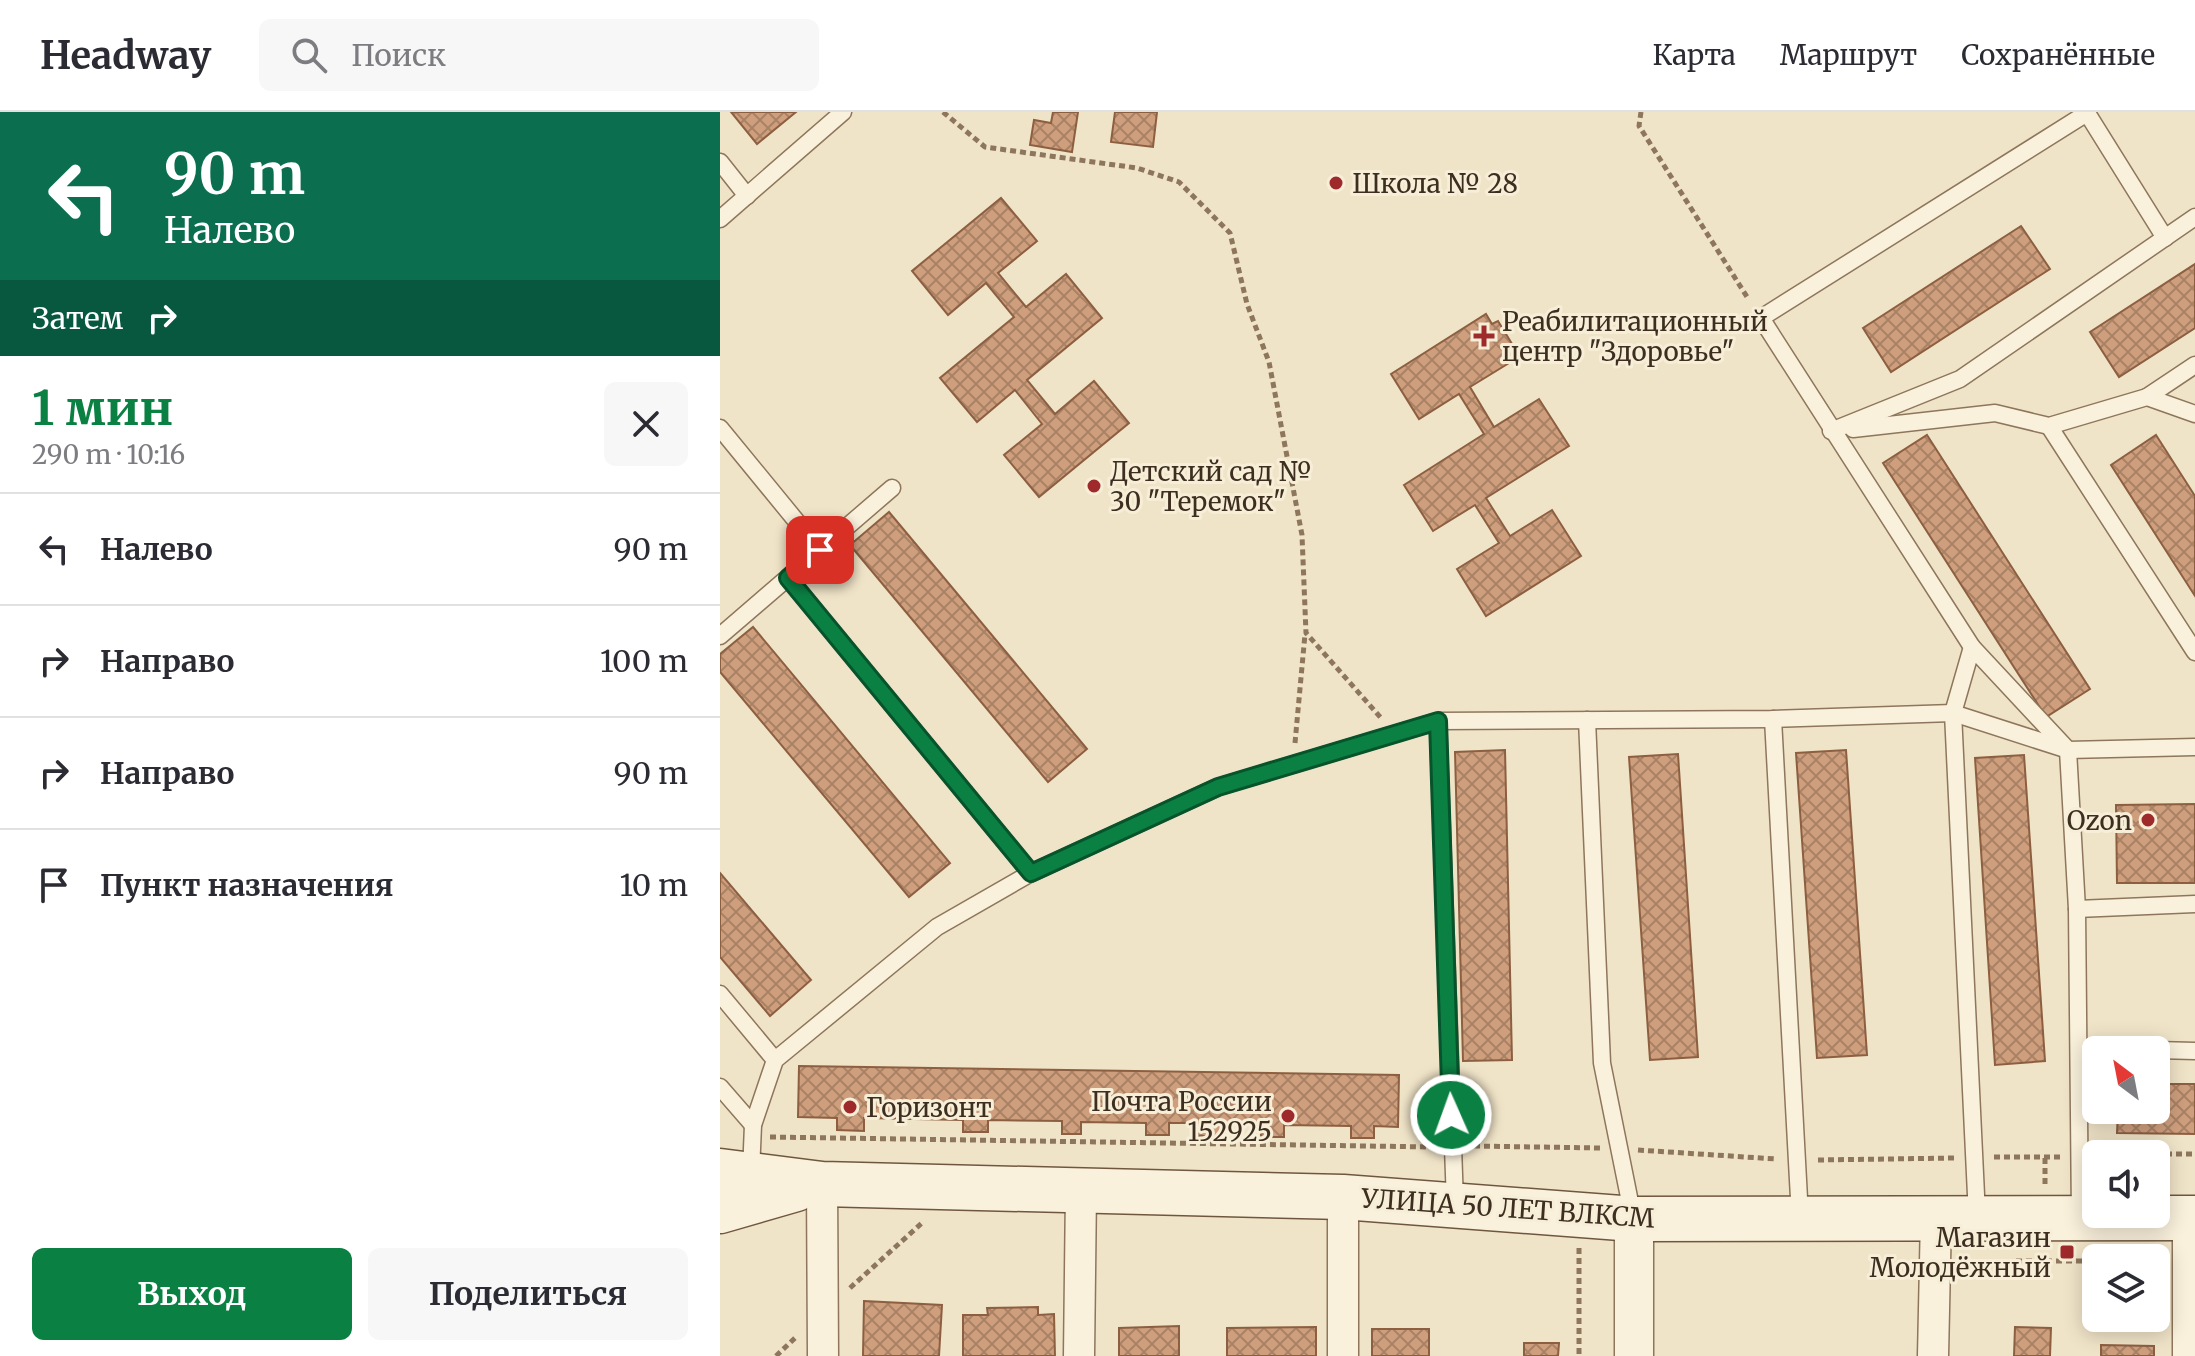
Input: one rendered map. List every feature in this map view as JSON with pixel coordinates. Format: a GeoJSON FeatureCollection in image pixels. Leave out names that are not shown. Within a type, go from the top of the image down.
{"type":"FeatureCollection","features":[{"type":"Feature","properties":{"kind":"main road","name":"УЛИЦА 50 ЛЕТ ВЛКСМ"},"geometry":{"type":"LineString","coordinates":[[744,1152],[822,1184]]}},
{"type":"Feature","properties":{"kind":"main road","name":"УЛИЦА 50 ЛЕТ ВЛКСМ"},"geometry":{"type":"LineString","coordinates":[[720,1211],[742,1202],[822,1184],[1343,1197],[1455,1203],[1634,1219],[2192,1218]]}},
{"type":"Feature","properties":{"kind":"street"},"geometry":{"type":"LineString","coordinates":[[822,1184],[823,1356]]}},
{"type":"Feature","properties":{"kind":"street"},"geometry":{"type":"LineString","coordinates":[[1071,1190],[1079,1356]]}},
{"type":"Feature","properties":{"kind":"street"},"geometry":{"type":"LineString","coordinates":[[1343,1197],[1343,1356]]}},
{"type":"Feature","properties":{"kind":"street"},"geometry":{"type":"LineString","coordinates":[[1933,1356],[1956,1217]]}},
{"type":"Feature","properties":{"kind":"street"},"geometry":{"type":"LineString","coordinates":[[2188,1356],[2192,1218]]}},
{"type":"Feature","properties":{"kind":"street"},"geometry":{"type":"LineString","coordinates":[[1634,1219],[1634,1356]]}},
{"type":"Feature","properties":{"kind":"lane"},"geometry":{"type":"LineString","coordinates":[[720,219],[843,112]]}},
{"type":"Feature","properties":{"kind":"lane"},"geometry":{"type":"LineString","coordinates":[[2080,1218],[2077,909],[2068,750],[1972,647],[1761,318],[2087,113],[2165,238]]}},
{"type":"Feature","properties":{"kind":"lane"},"geometry":{"type":"LineString","coordinates":[[720,162],[747,196]]}},
{"type":"Feature","properties":{"kind":"lane"},"geometry":{"type":"LineString","coordinates":[[1831,431],[1960,379],[2195,217]]}},
{"type":"Feature","properties":{"kind":"lane"},"geometry":{"type":"LineString","coordinates":[[1831,431],[1995,413],[2049,426],[2147,397],[2195,365]]}},
{"type":"Feature","properties":{"kind":"lane"},"geometry":{"type":"LineString","coordinates":[[2147,397],[2195,414]]}},
{"type":"Feature","properties":{"kind":"lane"},"geometry":{"type":"LineString","coordinates":[[2049,426],[2195,652]]}},
{"type":"Feature","properties":{"kind":"lane"},"geometry":{"type":"LineString","coordinates":[[720,428],[820,550]]}},
{"type":"Feature","properties":{"kind":"lane"},"geometry":{"type":"LineString","coordinates":[[720,636],[892,488]]}},
{"type":"Feature","properties":{"kind":"lane"},"geometry":{"type":"LineString","coordinates":[[788,578],[1031,873]]}},
{"type":"Feature","properties":{"kind":"lane"},"geometry":{"type":"LineString","coordinates":[[1956,1217],[1975,1157],[1953,713],[1972,647]]}},
{"type":"Feature","properties":{"kind":"lane"},"geometry":{"type":"LineString","coordinates":[[744,1152],[775,1060],[937,927],[1031,873],[1218,787],[1393,732],[1438,721],[1773,719],[1953,713],[2068,750],[2195,747]]}},
{"type":"Feature","properties":{"kind":"lane"},"geometry":{"type":"LineString","coordinates":[[1773,719],[1800,1217]]}},
{"type":"Feature","properties":{"kind":"lane"},"geometry":{"type":"LineString","coordinates":[[1587,720],[1602,1063],[1634,1219]]}},
{"type":"Feature","properties":{"kind":"lane"},"geometry":{"type":"LineString","coordinates":[[1438,721],[1455,1203]]}},
{"type":"Feature","properties":{"kind":"lane"},"geometry":{"type":"LineString","coordinates":[[2077,909],[2195,904]]}},
{"type":"Feature","properties":{"kind":"lane"},"geometry":{"type":"LineString","coordinates":[[720,994],[775,1060]]}},
{"type":"Feature","properties":{"kind":"lane"},"geometry":{"type":"LineString","coordinates":[[2170,1050],[2195,1051]]}},
{"type":"Feature","properties":{"kind":"lane"},"geometry":{"type":"LineString","coordinates":[[720,1087],[744,1152]]}},
{"type":"Feature","properties":{"kind":"path"},"geometry":{"type":"LineString","coordinates":[[943,112],[985,147],[1137,168],[1179,182],[1230,233],[1247,304],[1269,362],[1299,519],[1306,633],[1293,764]]}},
{"type":"Feature","properties":{"kind":"path"},"geometry":{"type":"LineString","coordinates":[[1641,112],[1639,126],[1761,318]]}},
{"type":"Feature","properties":{"kind":"path"},"geometry":{"type":"LineString","coordinates":[[1306,633],[1393,732]]}},
{"type":"Feature","properties":{"kind":"path"},"geometry":{"type":"LineString","coordinates":[[744,1152],[1062,1142],[1404,1149],[1452,1145],[1620,1149],[1797,1160],[2081,1155]]}},
{"type":"Feature","properties":{"kind":"path"},"geometry":{"type":"LineString","coordinates":[[1062,1142],[1071,1190]]}},
{"type":"Feature","properties":{"kind":"path"},"geometry":{"type":"LineString","coordinates":[[2170,1154],[2195,1154]]}},
{"type":"Feature","properties":{"kind":"path"},"geometry":{"type":"LineString","coordinates":[[1579,1215],[1579,1356]]}},
{"type":"Feature","properties":{"kind":"path"},"geometry":{"type":"LineString","coordinates":[[776,1356],[924,1222],[939,1222]]}},
{"type":"Feature","properties":{"kind":"path"},"geometry":{"type":"LineString","coordinates":[[2016,1261],[2082,1261]]}},
{"type":"Feature","properties":{"kind":"building"},"geometry":{"type":"Polygon","coordinates":[[[731,112],[796,112],[757,144],[731,112]]]}},
{"type":"Feature","properties":{"kind":"building"},"geometry":{"type":"Polygon","coordinates":[[[1053,112],[1078,112],[1072,152],[1030,145],[1034,120],[1051,123],[1053,112]]]}},
{"type":"Feature","properties":{"kind":"building"},"geometry":{"type":"Polygon","coordinates":[[[1115,112],[1157,112],[1153,147],[1111,142],[1115,112]]]}},
{"type":"Feature","properties":{"kind":"building"},"geometry":{"type":"Polygon","coordinates":[[[1001,198],[1037,241],[998,273],[1026,307],[1066,274],[1102,318],[1027,380],[1055,414],[1094,381],[1129,423],[1039,497],[1004,455],[1042,424],[1015,390],[977,422],[940,378],[1014,317],[986,283],[948,315],[912,271],[1001,198]]]}},
{"type":"Feature","properties":{"kind":"building"},"geometry":{"type":"Polygon","coordinates":[[[2021,226],[2050,269],[1891,372],[1863,328],[2021,226]]]}},
{"type":"Feature","properties":{"kind":"building"},"geometry":{"type":"Polygon","coordinates":[[[2195,264],[2195,328],[2119,377],[2090,332],[2195,264]]]}},
{"type":"Feature","properties":{"kind":"building"},"geometry":{"type":"Polygon","coordinates":[[[1486,314],[1492,324],[1498,321],[1514,347],[1508,350],[1514,360],[1470,387],[1494,427],[1539,399],[1569,446],[1486,498],[1510,536],[1552,510],[1581,556],[1486,616],[1457,569],[1499,543],[1475,505],[1433,531],[1404,485],[1484,434],[1459,394],[1419,419],[1391,374],[1486,314]]]}},
{"type":"Feature","properties":{"kind":"building"},"geometry":{"type":"Polygon","coordinates":[[[1927,435],[2090,689],[2046,717],[1883,463],[1927,435]]]}},
{"type":"Feature","properties":{"kind":"building"},"geometry":{"type":"Polygon","coordinates":[[[2156,435],[2195,496],[2195,596],[2111,465],[2156,435]]]}},
{"type":"Feature","properties":{"kind":"building"},"geometry":{"type":"Polygon","coordinates":[[[889,512],[1087,749],[1048,782],[850,545],[889,512]]]}},
{"type":"Feature","properties":{"kind":"building"},"geometry":{"type":"Polygon","coordinates":[[[753,627],[950,863],[909,897],[720,672],[720,654],[753,627]]]}},
{"type":"Feature","properties":{"kind":"building"},"geometry":{"type":"Polygon","coordinates":[[[1505,750],[1512,1060],[1463,1061],[1455,752],[1505,750]]]}},
{"type":"Feature","properties":{"kind":"building"},"geometry":{"type":"Polygon","coordinates":[[[1846,750],[1867,1055],[1817,1058],[1796,753],[1846,750]]]}},
{"type":"Feature","properties":{"kind":"building"},"geometry":{"type":"Polygon","coordinates":[[[1678,754],[1698,1057],[1650,1060],[1629,757],[1678,754]]]}},
{"type":"Feature","properties":{"kind":"building"},"geometry":{"type":"Polygon","coordinates":[[[2024,755],[2045,1061],[1995,1065],[1975,758],[2024,755]]]}},
{"type":"Feature","properties":{"kind":"building"},"geometry":{"type":"Polygon","coordinates":[[[2195,804],[2195,883],[2117,883],[2116,805],[2195,804]]]}},
{"type":"Feature","properties":{"kind":"building"},"geometry":{"type":"Polygon","coordinates":[[[720,873],[811,980],[770,1016],[720,957],[720,873]]]}},
{"type":"Feature","properties":{"kind":"building"},"geometry":{"type":"Polygon","coordinates":[[[799,1066],[1399,1075],[1398,1127],[1374,1126],[1374,1138],[1351,1138],[1351,1126],[1284,1125],[1284,1137],[1261,1137],[1261,1124],[1221,1124],[1221,1136],[1198,1136],[1198,1123],[1169,1123],[1169,1135],[1146,1135],[1146,1123],[1081,1122],[1081,1134],[1062,1134],[1062,1121],[988,1120],[988,1132],[963,1132],[963,1120],[864,1118],[864,1131],[837,1130],[837,1118],[798,1117],[799,1066]]]}},
{"type":"Feature","properties":{"kind":"building"},"geometry":{"type":"Polygon","coordinates":[[[2170,1084],[2195,1084],[2195,1134],[2117,1133],[2117,1124],[2170,1124],[2170,1084]]]}},
{"type":"Feature","properties":{"kind":"building"},"geometry":{"type":"Polygon","coordinates":[[[864,1301],[942,1305],[939,1356],[863,1356],[864,1301]]]}},
{"type":"Feature","properties":{"kind":"building"},"geometry":{"type":"Polygon","coordinates":[[[1038,1307],[1038,1315],[1054,1314],[1055,1356],[963,1356],[963,1315],[988,1315],[987,1308],[1038,1307]]]}},
{"type":"Feature","properties":{"kind":"building"},"geometry":{"type":"Polygon","coordinates":[[[1179,1326],[1179,1356],[1119,1356],[1119,1328],[1179,1326]]]}},
{"type":"Feature","properties":{"kind":"building"},"geometry":{"type":"Polygon","coordinates":[[[1316,1327],[1316,1356],[1227,1356],[1227,1328],[1316,1327]]]}},
{"type":"Feature","properties":{"kind":"building"},"geometry":{"type":"Polygon","coordinates":[[[2015,1327],[2051,1328],[2050,1356],[2014,1356],[2015,1327]]]}},
{"type":"Feature","properties":{"kind":"building"},"geometry":{"type":"Polygon","coordinates":[[[1372,1329],[1429,1329],[1429,1356],[1372,1356],[1372,1329]]]}},
{"type":"Feature","properties":{"kind":"building"},"geometry":{"type":"Polygon","coordinates":[[[1524,1343],[1559,1343],[1558,1356],[1524,1356],[1524,1343]]]}},
{"type":"Feature","properties":{"kind":"building"},"geometry":{"type":"Polygon","coordinates":[[[2101,1345],[2154,1346],[2154,1356],[2101,1356],[2101,1345]]]}},
{"type":"Feature","properties":{"kind":"place","name":"Школа № 28"},"geometry":{"type":"Point","coordinates":[1336,183]}},
{"type":"Feature","properties":{"kind":"place","name":"Реабилитационный центр \"Здоровье\""},"geometry":{"type":"Point","coordinates":[1484,336]}},
{"type":"Feature","properties":{"kind":"place","name":"Детский сад № 30 \"Теремок\""},"geometry":{"type":"Point","coordinates":[1094,486]}},
{"type":"Feature","properties":{"kind":"place","name":"Ozon"},"geometry":{"type":"Point","coordinates":[2148,820]}},
{"type":"Feature","properties":{"kind":"place","name":"Горизонт"},"geometry":{"type":"Point","coordinates":[850,1107]}},
{"type":"Feature","properties":{"kind":"place","name":"Почта России 152925"},"geometry":{"type":"Point","coordinates":[1288,1116]}},
{"type":"Feature","properties":{"kind":"place","name":"Магазин Молодёжный"},"geometry":{"type":"Point","coordinates":[2067,1252]}},
{"type":"Feature","properties":{"kind":"route"},"geometry":{"type":"LineString","coordinates":[[820,550],[788,578],[1031,873],[1218,787],[1438,721],[1451,1115]]}}]}
